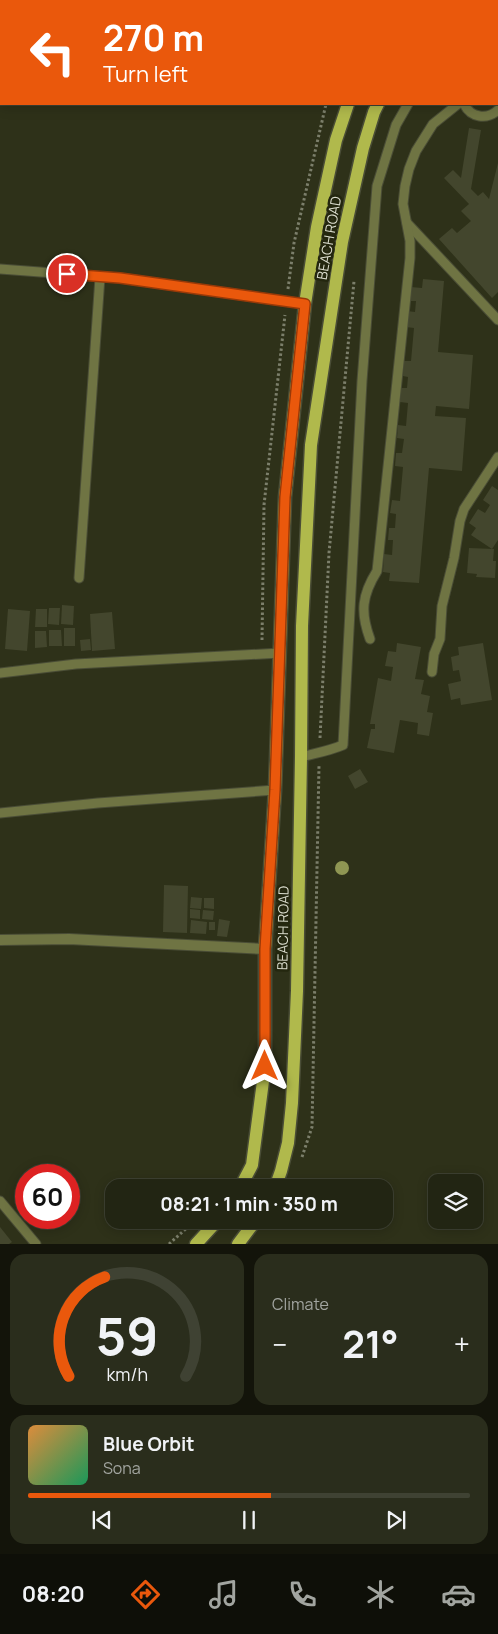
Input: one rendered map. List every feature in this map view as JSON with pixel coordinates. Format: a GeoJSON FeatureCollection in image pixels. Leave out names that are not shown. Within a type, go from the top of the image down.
{"type":"FeatureCollection","features":[{"type":"Feature","properties":{"kind":"main road"},"geometry":{"type":"LineString","coordinates":[[245,1179],[252,1165],[265,1066],[265,949],[275,790],[285,497],[305,304],[319,217],[336,140],[348,105]]}},
{"type":"Feature","properties":{"kind":"main road","name":"BEACH ROAD"},"geometry":{"type":"LineString","coordinates":[[278,1179],[288,1143],[292,1102],[297,992],[302,626],[311,445],[342,242],[362,148],[378,105]]}},
{"type":"Feature","properties":{"kind":"main road"},"geometry":{"type":"LineString","coordinates":[[196,1244],[210,1229]]}},
{"type":"Feature","properties":{"kind":"main road"},"geometry":{"type":"LineString","coordinates":[[238,1244],[249,1229]]}},
{"type":"Feature","properties":{"kind":"street"},"geometry":{"type":"LineString","coordinates":[[0,940],[69,939],[265,949]]}},
{"type":"Feature","properties":{"kind":"lane"},"geometry":{"type":"LineString","coordinates":[[301,757],[328,752],[343,745],[362,381],[377,186],[396,125],[407,105]]}},
{"type":"Feature","properties":{"kind":"lane"},"geometry":{"type":"LineString","coordinates":[[370,639],[365,626],[364,606],[369,584],[377,571],[410,258],[410,240],[403,204],[405,186],[416,151],[433,124],[457,105]]}},
{"type":"Feature","properties":{"kind":"lane"},"geometry":{"type":"LineString","coordinates":[[465,105],[469,111],[481,117],[494,114],[498,110]]}},
{"type":"Feature","properties":{"kind":"lane"},"geometry":{"type":"LineString","coordinates":[[406,223],[498,320]]}},
{"type":"Feature","properties":{"kind":"lane"},"geometry":{"type":"LineString","coordinates":[[0,269],[120,278],[305,304]]}},
{"type":"Feature","properties":{"kind":"lane"},"geometry":{"type":"LineString","coordinates":[[79,578],[100,277]]}},
{"type":"Feature","properties":{"kind":"lane"},"geometry":{"type":"LineString","coordinates":[[432,672],[434,654],[440,639],[442,606],[454,558],[460,521],[464,509],[498,457]]}},
{"type":"Feature","properties":{"kind":"lane"},"geometry":{"type":"LineString","coordinates":[[0,673],[76,664],[280,653]]}},
{"type":"Feature","properties":{"kind":"lane"},"geometry":{"type":"LineString","coordinates":[[0,812],[275,790]]}},
{"type":"Feature","properties":{"kind":"lane"},"geometry":{"type":"LineString","coordinates":[[0,1201],[36,1244]]}},
{"type":"Feature","properties":{"kind":"path"},"geometry":{"type":"LineString","coordinates":[[299,1164],[312,1128],[320,752],[329,553],[354,276]]}},
{"type":"Feature","properties":{"kind":"path"},"geometry":{"type":"LineString","coordinates":[[169,1244],[185,1229]]}},
{"type":"Feature","properties":{"kind":"building"},"geometry":{"type":"Polygon","coordinates":[[[469,128],[481,130],[471,189],[478,196],[483,192],[489,199],[498,163],[498,292],[492,298],[439,239],[452,228],[457,233],[471,221],[461,211],[469,204],[444,178],[453,170],[461,178],[469,128]]]}},
{"type":"Feature","properties":{"kind":"building"},"geometry":{"type":"Polygon","coordinates":[[[423,279],[444,281],[438,352],[473,355],[469,409],[436,406],[435,416],[466,418],[462,471],[429,468],[419,583],[389,581],[390,573],[383,572],[384,554],[392,555],[393,540],[388,540],[389,528],[395,528],[396,514],[390,513],[392,500],[400,501],[403,467],[395,466],[396,453],[402,453],[404,439],[397,438],[398,425],[406,426],[408,403],[400,402],[401,388],[407,388],[408,377],[403,376],[404,361],[411,361],[414,328],[406,327],[407,311],[415,312],[416,301],[410,301],[411,287],[422,288],[423,279]]]}},
{"type":"Feature","properties":{"kind":"building"},"geometry":{"type":"Polygon","coordinates":[[[492,486],[498,490],[498,540],[492,549],[471,535],[476,528],[469,523],[478,509],[485,513],[490,505],[483,500],[492,486]]]}},
{"type":"Feature","properties":{"kind":"building"},"geometry":{"type":"Polygon","coordinates":[[[469,548],[494,549],[493,561],[496,561],[495,578],[476,577],[477,574],[467,573],[469,548]]]}},
{"type":"Feature","properties":{"kind":"building"},"geometry":{"type":"Polygon","coordinates":[[[62,605],[74,606],[73,625],[61,624],[62,605]]]}},
{"type":"Feature","properties":{"kind":"building"},"geometry":{"type":"Polygon","coordinates":[[[49,608],[60,608],[59,625],[48,624],[49,608]]]}},
{"type":"Feature","properties":{"kind":"building"},"geometry":{"type":"Polygon","coordinates":[[[8,609],[30,611],[27,651],[5,649],[8,609]]]}},
{"type":"Feature","properties":{"kind":"building"},"geometry":{"type":"Polygon","coordinates":[[[36,609],[47,609],[47,627],[35,627],[36,609]]]}},
{"type":"Feature","properties":{"kind":"building"},"geometry":{"type":"Polygon","coordinates":[[[112,612],[115,649],[92,651],[90,614],[112,612]]]}},
{"type":"Feature","properties":{"kind":"building"},"geometry":{"type":"Polygon","coordinates":[[[64,628],[75,628],[75,646],[64,646],[64,628]]]}},
{"type":"Feature","properties":{"kind":"building"},"geometry":{"type":"Polygon","coordinates":[[[49,630],[61,630],[62,646],[49,646],[49,630]]]}},
{"type":"Feature","properties":{"kind":"building"},"geometry":{"type":"Polygon","coordinates":[[[35,631],[46,631],[47,647],[35,648],[35,631]]]}},
{"type":"Feature","properties":{"kind":"building"},"geometry":{"type":"Polygon","coordinates":[[[90,639],[91,650],[81,651],[80,640],[90,639]]]}},
{"type":"Feature","properties":{"kind":"building"},"geometry":{"type":"Polygon","coordinates":[[[397,643],[421,647],[415,679],[424,680],[421,694],[430,696],[427,712],[433,713],[429,736],[417,734],[418,723],[400,720],[394,753],[367,748],[371,729],[375,729],[375,724],[370,724],[378,678],[391,681],[393,667],[385,666],[388,651],[396,652],[397,643]]]}},
{"type":"Feature","properties":{"kind":"building"},"geometry":{"type":"Polygon","coordinates":[[[483,643],[492,700],[461,705],[460,698],[451,700],[448,684],[461,681],[459,670],[453,671],[451,657],[459,655],[458,647],[483,643]]]}},
{"type":"Feature","properties":{"kind":"building"},"geometry":{"type":"Polygon","coordinates":[[[360,769],[368,782],[355,789],[348,776],[360,769]]]}},
{"type":"Feature","properties":{"kind":"building"},"geometry":{"type":"Polygon","coordinates":[[[164,885],[188,886],[187,933],[163,932],[164,885]]]}},
{"type":"Feature","properties":{"kind":"building"},"geometry":{"type":"Polygon","coordinates":[[[191,897],[202,898],[201,909],[190,908],[191,897]]]}},
{"type":"Feature","properties":{"kind":"building"},"geometry":{"type":"Polygon","coordinates":[[[204,898],[214,898],[214,909],[204,908],[204,898]]]}},
{"type":"Feature","properties":{"kind":"building"},"geometry":{"type":"Polygon","coordinates":[[[190,909],[200,910],[200,919],[190,918],[190,909]]]}},
{"type":"Feature","properties":{"kind":"building"},"geometry":{"type":"Polygon","coordinates":[[[203,910],[214,911],[213,920],[202,919],[203,910]]]}},
{"type":"Feature","properties":{"kind":"building"},"geometry":{"type":"Polygon","coordinates":[[[219,919],[230,921],[227,937],[217,936],[219,919]]]}},
{"type":"Feature","properties":{"kind":"building"},"geometry":{"type":"Polygon","coordinates":[[[191,920],[207,922],[206,934],[190,933],[191,920]]]}},
{"type":"Feature","properties":{"kind":"building"},"geometry":{"type":"Polygon","coordinates":[[[209,922],[215,922],[215,930],[209,930],[209,922]]]}},
{"type":"Feature","properties":{"kind":"building"},"geometry":{"type":"Polygon","coordinates":[[[0,1227],[12,1242],[9,1244],[0,1244],[0,1227]]]}},
{"type":"Feature","properties":{"kind":"route"},"geometry":{"type":"LineString","coordinates":[[67,274],[120,278],[305,304],[285,497],[275,790],[265,949],[265,1066]]}}]}
